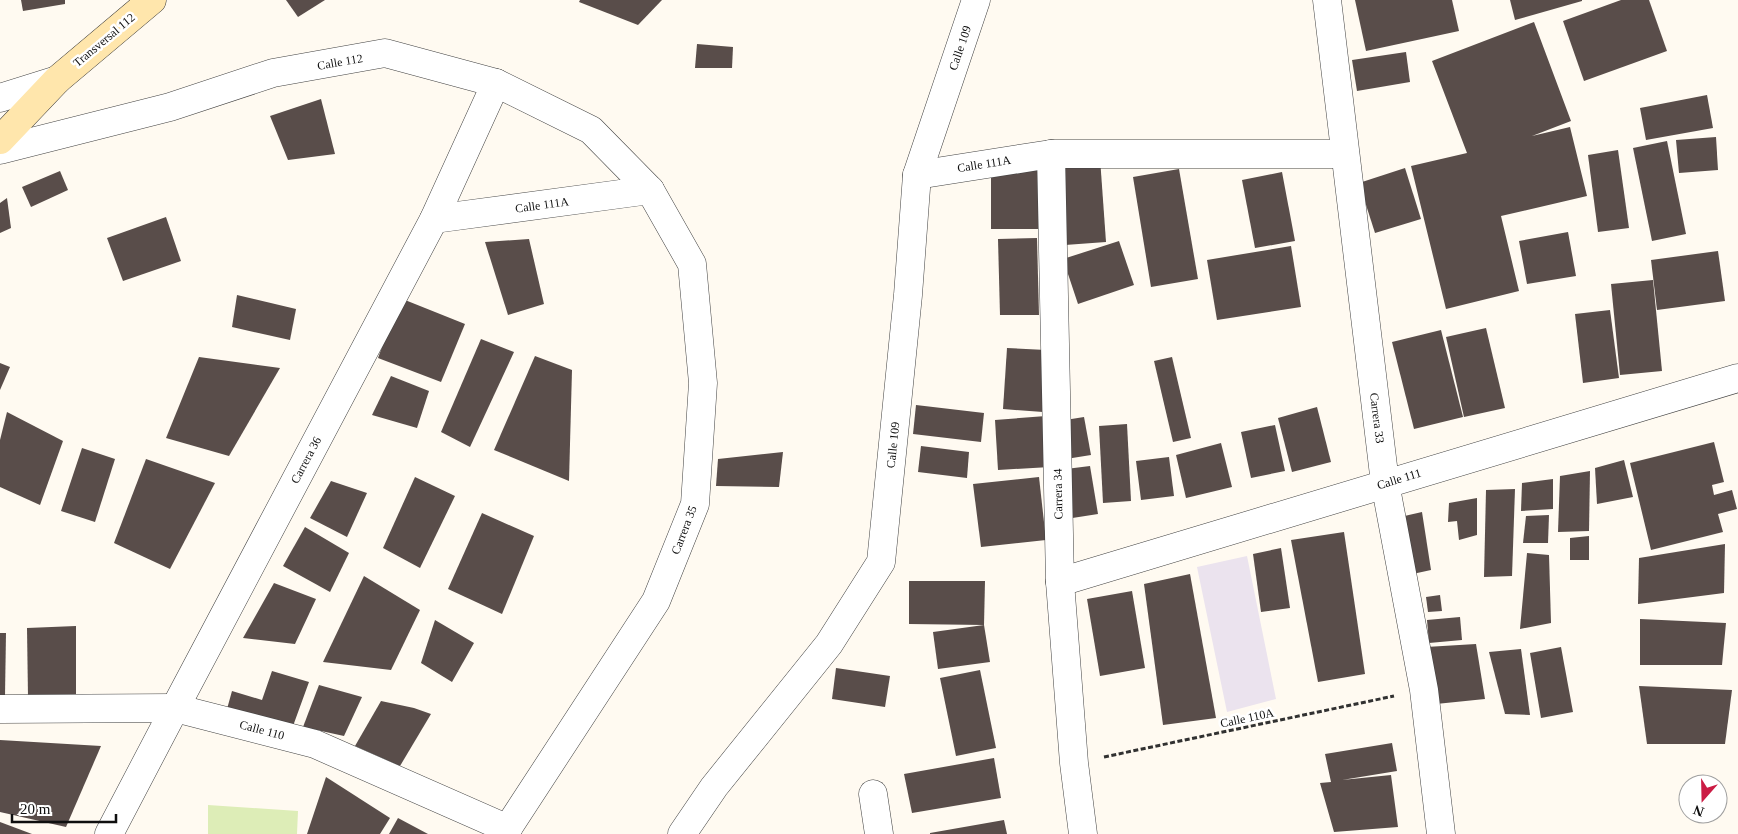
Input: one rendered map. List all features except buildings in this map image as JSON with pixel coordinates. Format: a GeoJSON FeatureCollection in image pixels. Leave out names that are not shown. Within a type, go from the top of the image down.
{"type":"FeatureCollection","features":[{"type":"Feature","properties":{"kind":"main road","name":"Transversal 112"},"geometry":{"type":"LineString","coordinates":[[0,140],[57,80],[152,0]]}},
{"type":"Feature","properties":{"kind":"street","name":"Calle 109"},"geometry":{"type":"LineString","coordinates":[[682,834],[714,787],[828,644],[881,562],[908,295],[917,175],[976,0]]}},
{"type":"Feature","properties":{"kind":"street","name":"Carrera 33"},"geometry":{"type":"LineString","coordinates":[[1327,0],[1386,483],[1424,690],[1441,834]]}},
{"type":"Feature","properties":{"kind":"street","name":"Calle 112"},"geometry":{"type":"LineString","coordinates":[[0,150],[170,107],[274,74],[385,53],[496,84],[591,130],[650,190]]}},
{"type":"Feature","properties":{"kind":"street"},"geometry":{"type":"LineString","coordinates":[[0,98],[57,80]]}},
{"type":"Feature","properties":{"kind":"street","name":"Carrera 36"},"geometry":{"type":"LineString","coordinates":[[110,834],[434,220],[496,84]]}},
{"type":"Feature","properties":{"kind":"street","name":"Calle 111A"},"geometry":{"type":"LineString","coordinates":[[917,175],[1051,154],[1345,154]]}},
{"type":"Feature","properties":{"kind":"street","name":"Carrera 34"},"geometry":{"type":"LineString","coordinates":[[1051,154],[1060,582],[1074,763],[1083,834]]}},
{"type":"Feature","properties":{"kind":"street","name":"Calle 111A"},"geometry":{"type":"LineString","coordinates":[[434,220],[650,190]]}},
{"type":"Feature","properties":{"kind":"street","name":"Carrera 35"},"geometry":{"type":"LineString","coordinates":[[506,832],[656,601],[695,504],[703,383],[692,264],[650,190]]}},
{"type":"Feature","properties":{"kind":"street","name":"Calle 111"},"geometry":{"type":"LineString","coordinates":[[1060,582],[1738,378]]}},
{"type":"Feature","properties":{"kind":"street","name":"Calle 110"},"geometry":{"type":"LineString","coordinates":[[0,709],[175,708],[315,744],[506,832]]}},
{"type":"Feature","properties":{"kind":"street"},"geometry":{"type":"LineString","coordinates":[[873,794],[879,834]]}},
{"type":"Feature","properties":{"kind":"path","name":"Calle 110A"},"geometry":{"type":"LineString","coordinates":[[1074,763],[1424,690]]}},
{"type":"Feature","properties":{"kind":"shaded area"},"geometry":{"type":"Polygon","coordinates":[[[1247,556],[1276,699],[1227,712],[1197,567],[1247,556]]]}},
{"type":"Feature","properties":{"kind":"green space"},"geometry":{"type":"Polygon","coordinates":[[[208,805],[298,811],[297,834],[208,834],[208,805]]]}}]}
